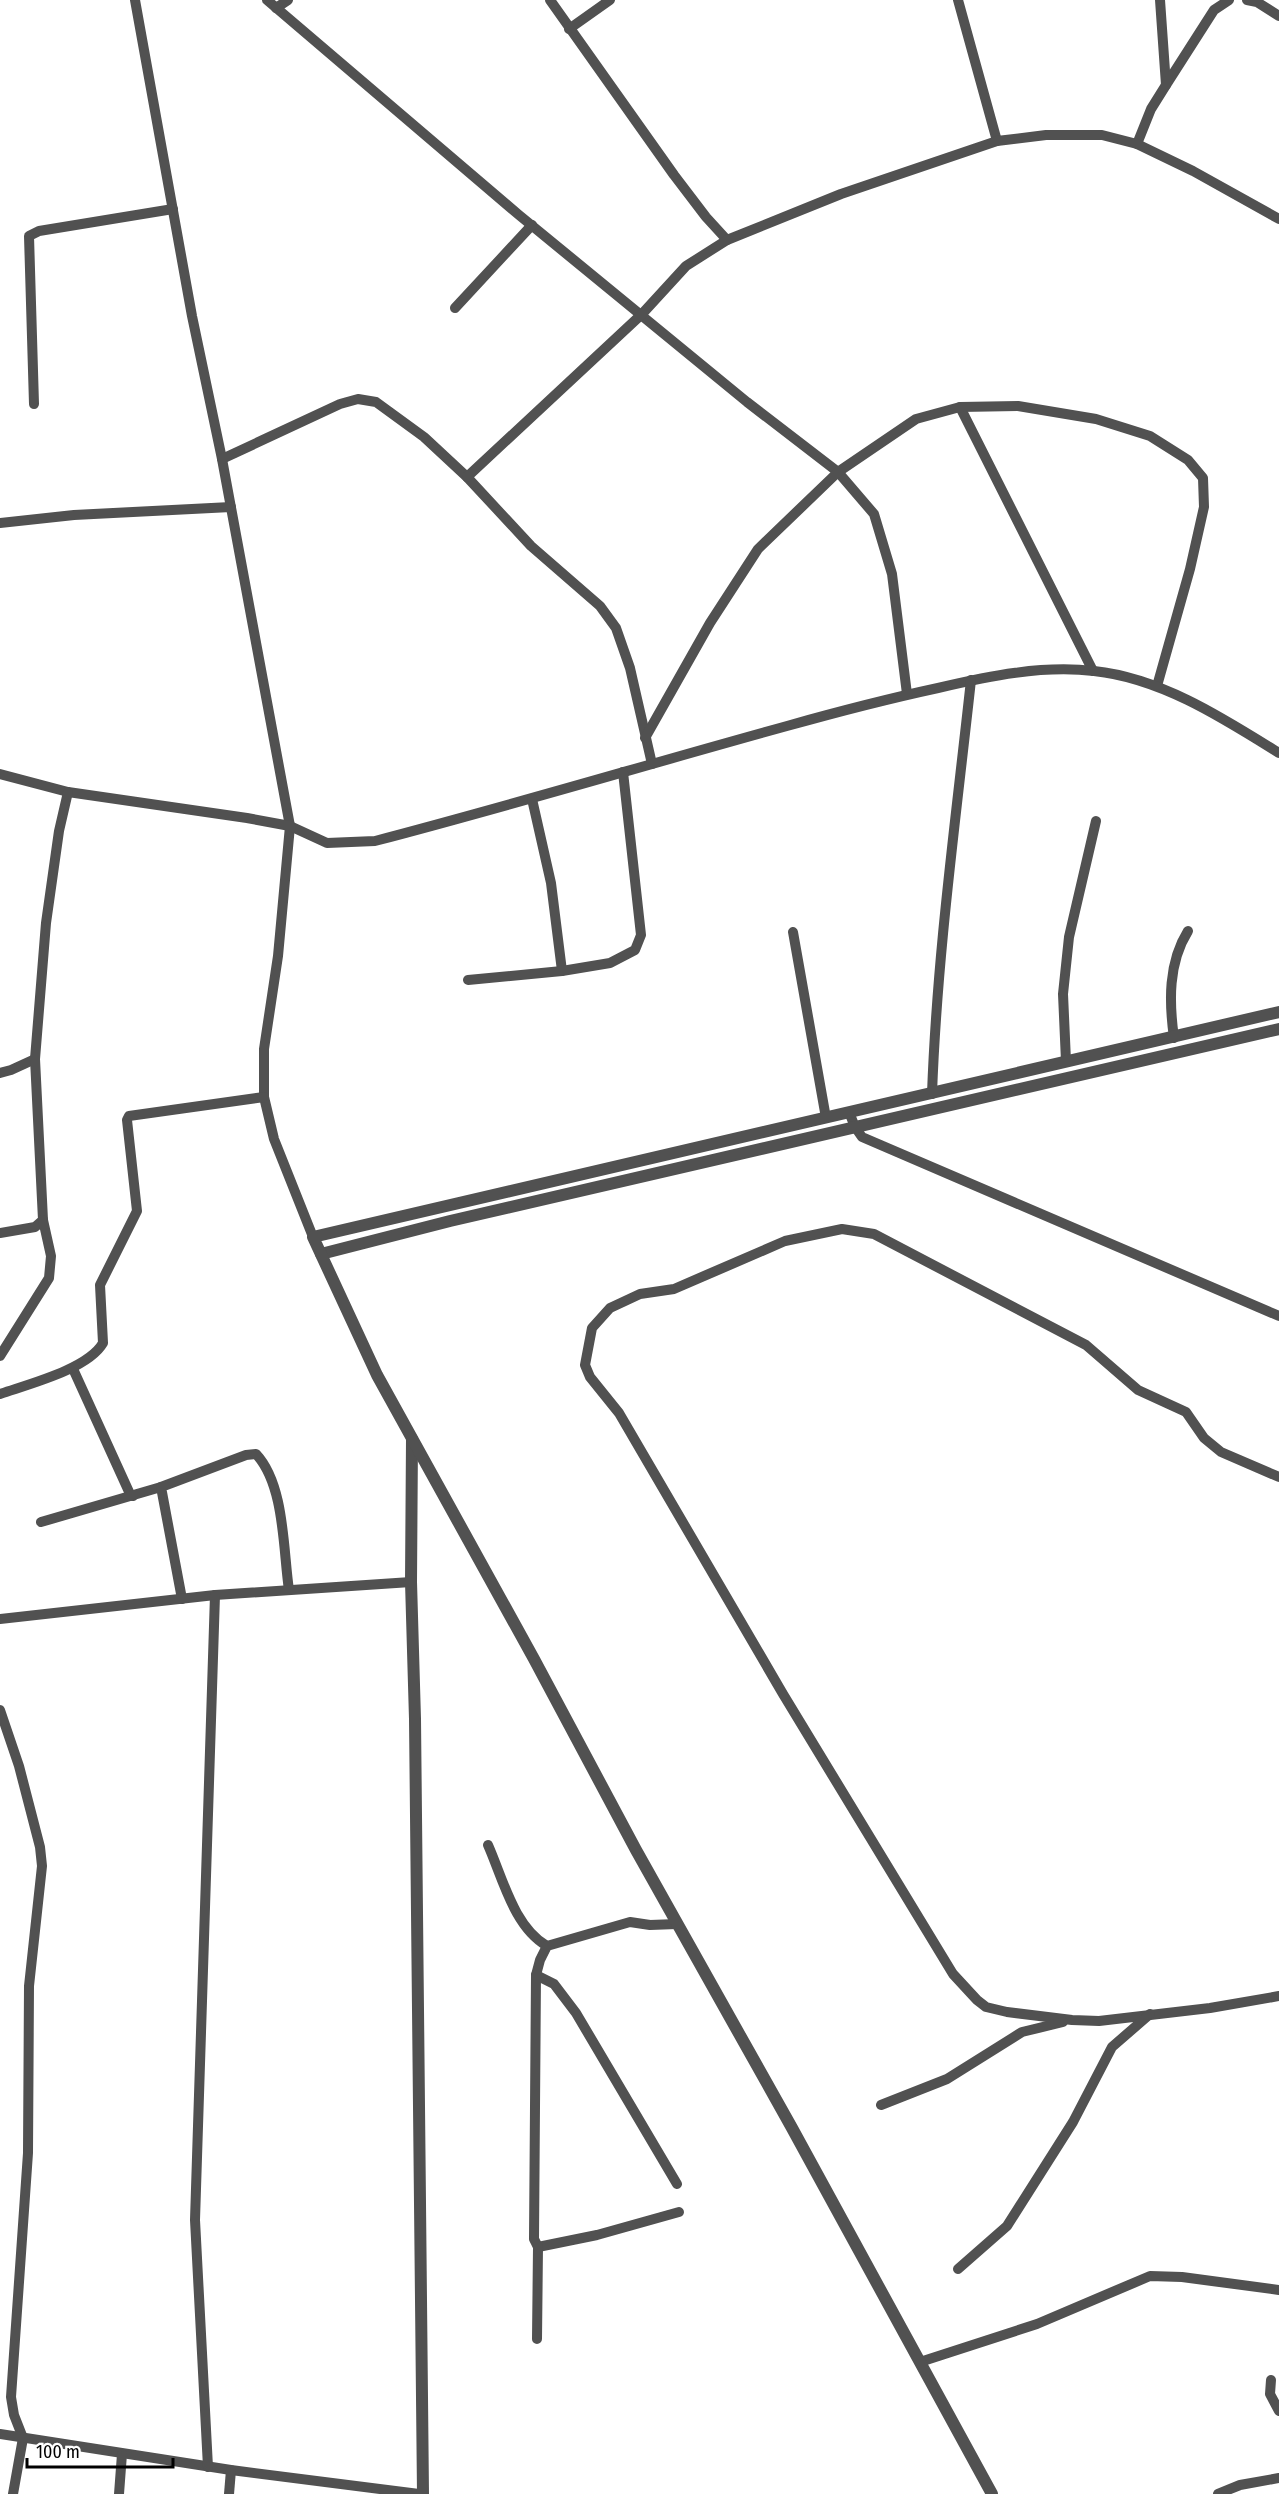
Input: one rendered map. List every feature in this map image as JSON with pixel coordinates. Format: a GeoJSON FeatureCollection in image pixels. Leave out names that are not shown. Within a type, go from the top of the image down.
{"type":"FeatureCollection","features":[{"type":"Feature","properties":{"kind":"street"},"geometry":{"type":"LineString","coordinates":[[135,0],[192,316],[222,459],[290,826],[278,957],[264,1049],[264,1097],[274,1139],[313,1237],[377,1375],[534,1659],[636,1850],[992,2494]]}},
{"type":"Feature","properties":{"kind":"street"},"geometry":{"type":"LineString","coordinates":[[267,0],[532,225],[747,402],[838,472],[874,514],[892,574],[907,694]]}},
{"type":"Feature","properties":{"kind":"street"},"geometry":{"type":"LineString","coordinates":[[276,8],[288,0]]}},
{"type":"Feature","properties":{"kind":"street"},"geometry":{"type":"LineString","coordinates":[[550,0],[674,175],[727,240]]}},
{"type":"Feature","properties":{"kind":"street"},"geometry":{"type":"LineString","coordinates":[[569,29],[610,0]]}},
{"type":"Feature","properties":{"kind":"street"},"geometry":{"type":"LineString","coordinates":[[958,0],[997,141]]}},
{"type":"Feature","properties":{"kind":"street"},"geometry":{"type":"LineString","coordinates":[[1160,0],[1166,85]]}},
{"type":"Feature","properties":{"kind":"street"},"geometry":{"type":"LineString","coordinates":[[1137,144],[1151,109],[1166,85],[1214,10],[1229,0]]}},
{"type":"Feature","properties":{"kind":"street"},"geometry":{"type":"LineString","coordinates":[[1248,0],[1257,2],[1279,16]]}},
{"type":"Feature","properties":{"kind":"street"},"geometry":{"type":"LineString","coordinates":[[467,477],[642,314],[686,266],[727,240],[841,194],[997,141],[1046,135],[1102,135],[1137,144],[1193,171],[1279,219]]}},
{"type":"Feature","properties":{"kind":"street"},"geometry":{"type":"LineString","coordinates":[[34,404],[29,236],[39,231],[173,209]]}},
{"type":"Feature","properties":{"kind":"street"},"geometry":{"type":"LineString","coordinates":[[455,308],[532,225]]}},
{"type":"Feature","properties":{"kind":"street"},"geometry":{"type":"LineString","coordinates":[[222,459],[340,404],[358,399],[376,402],[424,437],[467,477],[531,546],[600,606],[616,628],[630,668],[652,764]]}},
{"type":"Feature","properties":{"kind":"street"},"geometry":{"type":"LineString","coordinates":[[960,406],[1093,671]]}},
{"type":"Feature","properties":{"kind":"street"},"geometry":{"type":"LineString","coordinates":[[645,738],[710,623],[758,549],[838,472],[916,419],[960,406],[1018,406],[1096,418],[1150,436],[1188,460],[1203,478],[1202,517],[1157,686]]}},
{"type":"Feature","properties":{"kind":"street"},"geometry":{"type":"LineString","coordinates":[[0,523],[74,515],[231,507]]}},
{"type":"Feature","properties":{"kind":"street"},"geometry":{"type":"LineString","coordinates":[[0,774],[68,792],[290,826],[327,843],[375,841],[907,694],[1016,673],[1093,671],[1131,677],[1157,686],[1232,723],[1279,753]]}},
{"type":"Feature","properties":{"kind":"street"},"geometry":{"type":"LineString","coordinates":[[932,1094],[934,1019],[971,680]]}},
{"type":"Feature","properties":{"kind":"street"},"geometry":{"type":"LineString","coordinates":[[468,980],[562,971],[610,963],[635,950],[641,935],[623,772]]}},
{"type":"Feature","properties":{"kind":"street"},"geometry":{"type":"LineString","coordinates":[[0,1356],[49,1278],[51,1256],[43,1220],[34,1059],[46,923],[59,831],[68,792]]}},
{"type":"Feature","properties":{"kind":"street"},"geometry":{"type":"LineString","coordinates":[[532,799],[550,883],[562,971]]}},
{"type":"Feature","properties":{"kind":"street"},"geometry":{"type":"LineString","coordinates":[[1066,1061],[1063,994],[1069,937],[1096,821]]}},
{"type":"Feature","properties":{"kind":"street"},"geometry":{"type":"LineString","coordinates":[[1174,1038],[1170,1004],[1173,971],[1182,941],[1188,931]]}},
{"type":"Feature","properties":{"kind":"street"},"geometry":{"type":"LineString","coordinates":[[793,932],[826,1118]]}},
{"type":"Feature","properties":{"kind":"street"},"geometry":{"type":"LineString","coordinates":[[313,1237],[1279,1012]]}},
{"type":"Feature","properties":{"kind":"street"},"geometry":{"type":"LineString","coordinates":[[321,1254],[450,1221],[1279,1029]]}},
{"type":"Feature","properties":{"kind":"street"},"geometry":{"type":"LineString","coordinates":[[0,1073],[11,1071],[34,1059]]}},
{"type":"Feature","properties":{"kind":"street"},"geometry":{"type":"LineString","coordinates":[[0,1394],[74,1368],[99,1350],[103,1343],[99,1285],[137,1211],[127,1120],[129,1116],[264,1097]]}},
{"type":"Feature","properties":{"kind":"street"},"geometry":{"type":"LineString","coordinates":[[849,1112],[862,1137],[1279,1316]]}},
{"type":"Feature","properties":{"kind":"street"},"geometry":{"type":"LineString","coordinates":[[0,1233],[35,1227],[43,1220]]}},
{"type":"Feature","properties":{"kind":"street"},"geometry":{"type":"LineString","coordinates":[[1279,1476],[1221,1452],[1204,1438],[1186,1412],[1138,1390],[1086,1345],[874,1234],[842,1229],[785,1241],[674,1289],[640,1294],[610,1308],[592,1328],[585,1365],[590,1377],[619,1413],[783,1694],[953,1974],[977,2000],[986,2007],[1007,2012],[1099,2021],[1279,1996]]}},
{"type":"Feature","properties":{"kind":"street"},"geometry":{"type":"LineString","coordinates":[[74,1368],[130,1494],[133,1496]]}},
{"type":"Feature","properties":{"kind":"street"},"geometry":{"type":"LineString","coordinates":[[0,2434],[208,2467],[421,2494],[415,1719],[411,1582],[412,1437]]}},
{"type":"Feature","properties":{"kind":"street"},"geometry":{"type":"LineString","coordinates":[[41,1522],[161,1487],[246,1455],[256,1455],[265,1463],[271,1477],[280,1515],[289,1590]]}},
{"type":"Feature","properties":{"kind":"street"},"geometry":{"type":"LineString","coordinates":[[161,1487],[182,1599]]}},
{"type":"Feature","properties":{"kind":"street"},"geometry":{"type":"LineString","coordinates":[[0,1619],[215,1595],[411,1582]]}},
{"type":"Feature","properties":{"kind":"street"},"geometry":{"type":"LineString","coordinates":[[208,2467],[195,2220],[215,1595]]}},
{"type":"Feature","properties":{"kind":"street"},"geometry":{"type":"LineString","coordinates":[[0,1710],[21,1775],[40,1847],[42,1866],[29,1986],[28,2153],[11,2397],[14,2415],[23,2438],[13,2494]]}},
{"type":"Feature","properties":{"kind":"street"},"geometry":{"type":"LineString","coordinates":[[488,1845],[523,1926],[534,1939],[547,1946],[630,1922],[650,1925],[677,1924]]}},
{"type":"Feature","properties":{"kind":"street"},"geometry":{"type":"LineString","coordinates":[[537,2339],[538,2247],[534,2239],[536,1975],[547,1946]]}},
{"type":"Feature","properties":{"kind":"street"},"geometry":{"type":"LineString","coordinates":[[536,1975],[554,1984],[576,2013],[677,2184]]}},
{"type":"Feature","properties":{"kind":"street"},"geometry":{"type":"LineString","coordinates":[[958,2268],[1007,2226],[1067,2132],[1112,2047],[1150,2014]]}},
{"type":"Feature","properties":{"kind":"street"},"geometry":{"type":"LineString","coordinates":[[881,2105],[946,2079],[1022,2032],[1072,2020]]}},
{"type":"Feature","properties":{"kind":"street"},"geometry":{"type":"LineString","coordinates":[[538,2247],[597,2235],[679,2212]]}},
{"type":"Feature","properties":{"kind":"street"},"geometry":{"type":"LineString","coordinates":[[921,2362],[1037,2324],[1150,2276],[1182,2277],[1279,2290]]}},
{"type":"Feature","properties":{"kind":"street"},"geometry":{"type":"LineString","coordinates":[[1271,2380],[1270,2394],[1279,2412]]}},
{"type":"Feature","properties":{"kind":"street"},"geometry":{"type":"LineString","coordinates":[[119,2494],[122,2454]]}},
{"type":"Feature","properties":{"kind":"street"},"geometry":{"type":"LineString","coordinates":[[229,2494],[231,2470]]}},
{"type":"Feature","properties":{"kind":"street"},"geometry":{"type":"LineString","coordinates":[[1218,2494],[1240,2485],[1279,2478]]}}]}
